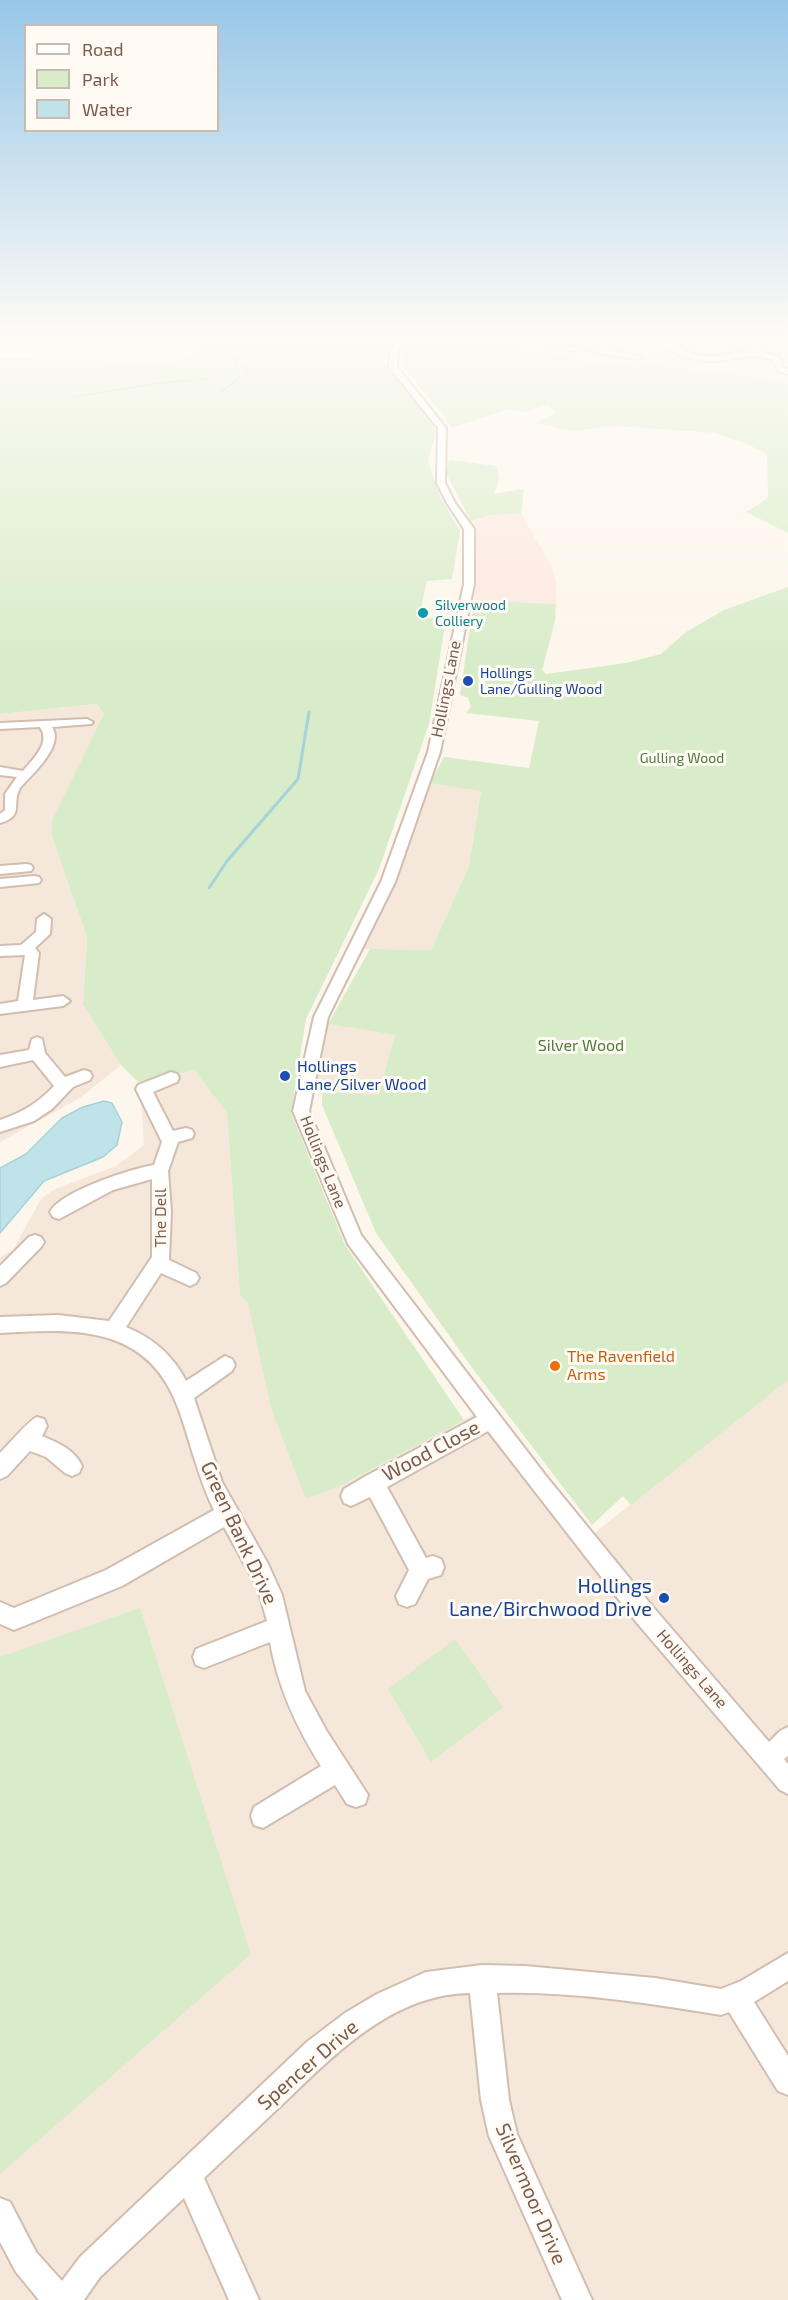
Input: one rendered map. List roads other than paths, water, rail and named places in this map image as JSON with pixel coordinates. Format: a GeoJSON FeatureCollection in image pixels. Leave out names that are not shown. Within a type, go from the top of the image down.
{"type":"FeatureCollection","features":[{"type":"Feature","properties":{"kind":"street","name":"Hollings Lane"},"geometry":{"type":"LineString","coordinates":[[442,443],[441,483],[451,503],[470,529],[469,584],[434,752],[388,882],[321,1017],[301,1112],[354,1239],[490,1420],[645,1615],[788,1782]]}},
{"type":"Feature","properties":{"kind":"street"},"geometry":{"type":"LineString","coordinates":[[0,726],[87,722]]}},
{"type":"Feature","properties":{"kind":"street"},"geometry":{"type":"LineString","coordinates":[[0,819],[10,813],[11,793],[48,747],[46,724]]}},
{"type":"Feature","properties":{"kind":"street"},"geometry":{"type":"LineString","coordinates":[[0,771],[27,774]]}},
{"type":"Feature","properties":{"kind":"street"},"geometry":{"type":"LineString","coordinates":[[0,870],[30,874],[0,883]]}},
{"type":"Feature","properties":{"kind":"street"},"geometry":{"type":"LineString","coordinates":[[25,949],[43,934],[44,919]]}},
{"type":"Feature","properties":{"kind":"street"},"geometry":{"type":"LineString","coordinates":[[0,951],[25,949],[32,953],[26,985],[25,1007]]}},
{"type":"Feature","properties":{"kind":"street"},"geometry":{"type":"LineString","coordinates":[[0,1009],[63,1001]]}},
{"type":"Feature","properties":{"kind":"street"},"geometry":{"type":"LineString","coordinates":[[0,1061],[37,1049],[63,1086]]}},
{"type":"Feature","properties":{"kind":"street"},"geometry":{"type":"LineString","coordinates":[[0,1126],[28,1117],[45,1105],[63,1086],[84,1076]]}},
{"type":"Feature","properties":{"kind":"street"},"geometry":{"type":"LineString","coordinates":[[171,1078],[144,1089],[168,1138],[186,1134]]}},
{"type":"Feature","properties":{"kind":"street","name":"The Dell"},"geometry":{"type":"LineString","coordinates":[[113,1330],[159,1264],[162,1211],[160,1171],[169,1147],[168,1138]]}},
{"type":"Feature","properties":{"kind":"street"},"geometry":{"type":"LineString","coordinates":[[59,1212],[98,1189],[140,1173],[160,1171]]}},
{"type":"Feature","properties":{"kind":"street"},"geometry":{"type":"LineString","coordinates":[[0,1278],[35,1242]]}},
{"type":"Feature","properties":{"kind":"street","name":"The Dell"},"geometry":{"type":"LineString","coordinates":[[159,1264],[190,1278]]}},
{"type":"Feature","properties":{"kind":"street","name":"Green Bank Drive"},"geometry":{"type":"LineString","coordinates":[[0,1325],[70,1324],[113,1330],[149,1349],[163,1363],[183,1395],[212,1483],[267,1584],[275,1608],[294,1694],[308,1722],[356,1795]]}},
{"type":"Feature","properties":{"kind":"street"},"geometry":{"type":"LineString","coordinates":[[183,1395],[225,1365]]}},
{"type":"Feature","properties":{"kind":"street","name":"Wood Close"},"geometry":{"type":"LineString","coordinates":[[351,1496],[490,1420]]}},
{"type":"Feature","properties":{"kind":"street"},"geometry":{"type":"LineString","coordinates":[[0,1469],[33,1434],[72,1466]]}},
{"type":"Feature","properties":{"kind":"street","name":"Wood Close"},"geometry":{"type":"LineString","coordinates":[[373,1483],[427,1568],[407,1596]]}},
{"type":"Feature","properties":{"kind":"street"},"geometry":{"type":"LineString","coordinates":[[0,1613],[14,1618],[23,1616],[114,1578],[227,1514]]}},
{"type":"Feature","properties":{"kind":"street"},"geometry":{"type":"LineString","coordinates":[[204,1657],[278,1628]]}},
{"type":"Feature","properties":{"kind":"street"},"geometry":{"type":"LineString","coordinates":[[768,1759],[788,1738]]}},
{"type":"Feature","properties":{"kind":"street"},"geometry":{"type":"LineString","coordinates":[[263,1816],[338,1769]]}},
{"type":"Feature","properties":{"kind":"street","name":"Spencer Drive"},"geometry":{"type":"LineString","coordinates":[[68,2300],[90,2267],[318,2051],[354,2022],[386,2003],[426,1985],[482,1978],[525,1979],[645,1990],[721,2002],[736,1998],[788,1966]]}},
{"type":"Feature","properties":{"kind":"street","name":"Silvermoor Drive"},"geometry":{"type":"LineString","coordinates":[[482,1978],[495,2100],[503,2136],[577,2300]]}},
{"type":"Feature","properties":{"kind":"street"},"geometry":{"type":"LineString","coordinates":[[736,1998],[788,2081]]}},
{"type":"Feature","properties":{"kind":"street"},"geometry":{"type":"LineString","coordinates":[[188,2175],[244,2300]]}},
{"type":"Feature","properties":{"kind":"street"},"geometry":{"type":"LineString","coordinates":[[0,2212],[26,2262],[58,2300]]}},
{"type":"Feature","properties":{"kind":"water"},"geometry":{"type":"Polygon","coordinates":[[[104,1101],[112,1103],[122,1122],[117,1145],[103,1157],[44,1181],[0,1233],[0,1168],[26,1154],[62,1118],[83,1107],[104,1101]]]}},
{"type":"Feature","properties":{"kind":"waterway"},"geometry":{"type":"LineString","coordinates":[[209,888],[227,861],[298,779],[309,712]]}},
{"type":"Feature","properties":{"kind":"place","name":"Silverwood Colliery"},"geometry":{"type":"Point","coordinates":[423,613]}},
{"type":"Feature","properties":{"kind":"place","name":"Hollings Lane/Gulling Wood"},"geometry":{"type":"Point","coordinates":[468,681]}},
{"type":"Feature","properties":{"kind":"place","name":"Hollings Lane/Silver Wood"},"geometry":{"type":"Point","coordinates":[285,1076]}},
{"type":"Feature","properties":{"kind":"place","name":"The Ravenfield Arms"},"geometry":{"type":"Point","coordinates":[555,1366]}},
{"type":"Feature","properties":{"kind":"place","name":"Hollings Lane/Birchwood Drive"},"geometry":{"type":"Point","coordinates":[664,1598]}},
{"type":"Feature","properties":{"kind":"park label","name":"Gulling Wood"},"geometry":{"type":"Point","coordinates":[682,758]}},
{"type":"Feature","properties":{"kind":"park label","name":"Silver Wood"},"geometry":{"type":"Point","coordinates":[581,1046]}}]}
